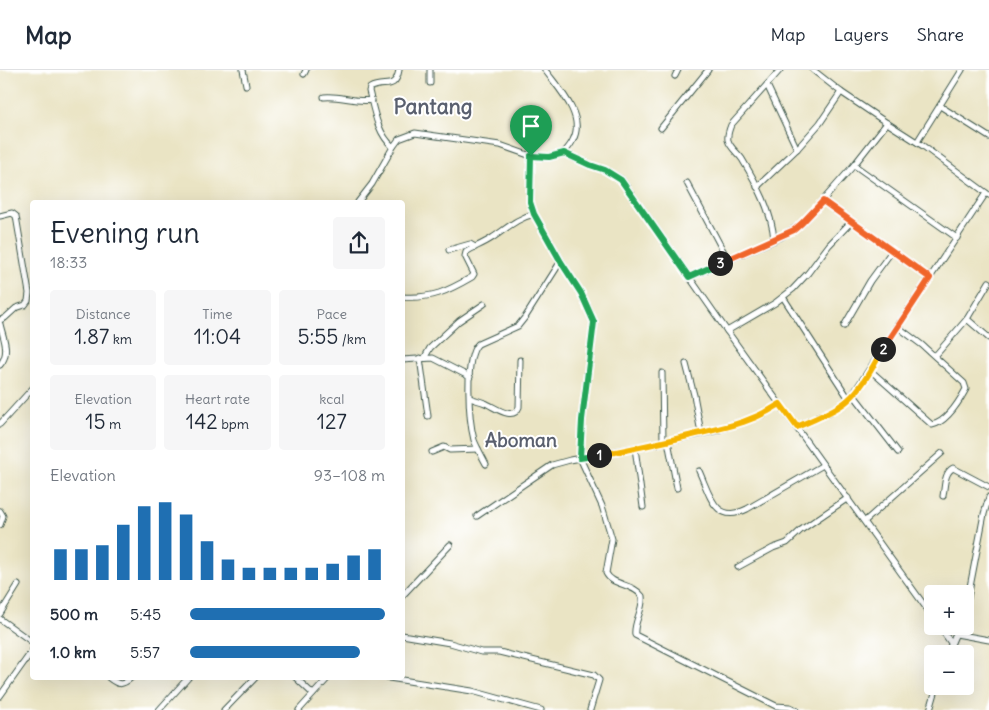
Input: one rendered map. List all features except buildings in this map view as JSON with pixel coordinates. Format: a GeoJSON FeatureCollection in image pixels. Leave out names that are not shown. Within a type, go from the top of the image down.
{"type":"FeatureCollection","features":[{"type":"Feature","properties":{"kind":"street"},"geometry":{"type":"LineString","coordinates":[[243,70],[246,85]]}},
{"type":"Feature","properties":{"kind":"street"},"geometry":{"type":"LineString","coordinates":[[393,147],[388,143],[381,131],[369,91],[370,88],[376,85],[388,85],[394,82],[398,78],[399,70]]}},
{"type":"Feature","properties":{"kind":"street"},"geometry":{"type":"LineString","coordinates":[[430,70],[430,83]]}},
{"type":"Feature","properties":{"kind":"street"},"geometry":{"type":"LineString","coordinates":[[360,200],[372,184],[393,147],[400,139],[416,133],[500,146],[531,156],[549,157],[564,153],[575,135],[574,115],[545,70]]}},
{"type":"Feature","properties":{"kind":"street"},"geometry":{"type":"LineString","coordinates":[[674,76],[678,70]]}},
{"type":"Feature","properties":{"kind":"street"},"geometry":{"type":"LineString","coordinates":[[661,128],[708,70]]}},
{"type":"Feature","properties":{"kind":"street"},"geometry":{"type":"LineString","coordinates":[[774,240],[771,220],[757,187],[741,157],[730,144],[728,132],[731,125],[780,70]]}},
{"type":"Feature","properties":{"kind":"street"},"geometry":{"type":"LineString","coordinates":[[797,427],[820,417],[851,397],[987,194],[917,142],[841,92],[813,70]]}},
{"type":"Feature","properties":{"kind":"street"},"geometry":{"type":"LineString","coordinates":[[917,142],[962,70]]}},
{"type":"Feature","properties":{"kind":"street"},"geometry":{"type":"LineString","coordinates":[[767,85],[797,149]]}},
{"type":"Feature","properties":{"kind":"street"},"geometry":{"type":"LineString","coordinates":[[757,187],[797,149],[820,123],[841,92]]}},
{"type":"Feature","properties":{"kind":"street"},"geometry":{"type":"LineString","coordinates":[[324,97],[332,96],[361,101],[372,100]]}},
{"type":"Feature","properties":{"kind":"street"},"geometry":{"type":"LineString","coordinates":[[940,106],[989,137]]}},
{"type":"Feature","properties":{"kind":"street"},"geometry":{"type":"LineString","coordinates":[[689,277],[774,240],[802,223],[854,165],[887,123]]}},
{"type":"Feature","properties":{"kind":"street"},"geometry":{"type":"LineString","coordinates":[[564,153],[605,170],[621,180],[924,605]]}},
{"type":"Feature","properties":{"kind":"street"},"geometry":{"type":"LineString","coordinates":[[531,156],[530,202],[534,214],[581,293],[594,322],[582,420],[580,458],[602,506],[612,539],[607,576],[614,582],[636,590],[642,596],[643,604],[634,630],[635,635],[776,706],[790,707],[796,710]]}},
{"type":"Feature","properties":{"kind":"street"},"geometry":{"type":"LineString","coordinates":[[854,165],[957,238]]}},
{"type":"Feature","properties":{"kind":"street"},"geometry":{"type":"LineString","coordinates":[[687,183],[728,260]]}},
{"type":"Feature","properties":{"kind":"street"},"geometry":{"type":"LineString","coordinates":[[823,201],[930,278]]}},
{"type":"Feature","properties":{"kind":"street"},"geometry":{"type":"LineString","coordinates":[[0,216],[12,213],[16,216],[29,293],[28,301],[25,305],[16,308],[0,320]]}},
{"type":"Feature","properties":{"kind":"street"},"geometry":{"type":"LineString","coordinates":[[405,297],[428,297],[454,287],[472,277],[474,274],[465,254],[516,221],[534,214]]}},
{"type":"Feature","properties":{"kind":"street"},"geometry":{"type":"LineString","coordinates":[[727,331],[783,297],[808,273],[829,245],[851,222]]}},
{"type":"Feature","properties":{"kind":"street"},"geometry":{"type":"LineString","coordinates":[[449,250],[470,244],[475,247]]}},
{"type":"Feature","properties":{"kind":"street"},"geometry":{"type":"LineString","coordinates":[[844,326],[870,281],[892,252]]}},
{"type":"Feature","properties":{"kind":"street"},"geometry":{"type":"LineString","coordinates":[[486,464],[473,434],[470,377],[474,348],[478,344],[518,326],[561,262]]}},
{"type":"Feature","properties":{"kind":"street"},"geometry":{"type":"LineString","coordinates":[[935,356],[967,319],[989,282]]}},
{"type":"Feature","properties":{"kind":"street"},"geometry":{"type":"LineString","coordinates":[[783,297],[851,397],[898,452]]}},
{"type":"Feature","properties":{"kind":"street"},"geometry":{"type":"LineString","coordinates":[[428,416],[422,358],[432,345],[459,321],[484,304]]}},
{"type":"Feature","properties":{"kind":"street"},"geometry":{"type":"LineString","coordinates":[[967,319],[989,338]]}},
{"type":"Feature","properties":{"kind":"street"},"geometry":{"type":"LineString","coordinates":[[0,324],[6,354],[0,365]]}},
{"type":"Feature","properties":{"kind":"street"},"geometry":{"type":"LineString","coordinates":[[870,370],[932,424],[938,423],[962,395],[966,386],[935,356],[898,327]]}},
{"type":"Feature","properties":{"kind":"street"},"geometry":{"type":"LineString","coordinates":[[405,360],[433,358],[470,377]]}},
{"type":"Feature","properties":{"kind":"street"},"geometry":{"type":"LineString","coordinates":[[470,398],[500,411],[512,414],[517,412],[519,407],[520,360]]}},
{"type":"Feature","properties":{"kind":"street"},"geometry":{"type":"LineString","coordinates":[[686,364],[701,433]]}},
{"type":"Feature","properties":{"kind":"street"},"geometry":{"type":"LineString","coordinates":[[662,373],[666,442],[677,488]]}},
{"type":"Feature","properties":{"kind":"street"},"geometry":{"type":"LineString","coordinates":[[0,424],[30,392]]}},
{"type":"Feature","properties":{"kind":"street"},"geometry":{"type":"LineString","coordinates":[[477,516],[552,465],[666,442],[748,421],[780,404]]}},
{"type":"Feature","properties":{"kind":"street"},"geometry":{"type":"LineString","coordinates":[[432,452],[444,447],[450,450],[478,449]]}},
{"type":"Feature","properties":{"kind":"street"},"geometry":{"type":"LineString","coordinates":[[635,448],[643,507]]}},
{"type":"Feature","properties":{"kind":"street"},"geometry":{"type":"LineString","coordinates":[[865,521],[942,453]]}},
{"type":"Feature","properties":{"kind":"street"},"geometry":{"type":"LineString","coordinates":[[699,471],[715,506],[721,512],[738,514],[823,465]]}},
{"type":"Feature","properties":{"kind":"street"},"geometry":{"type":"LineString","coordinates":[[943,496],[946,475],[953,468],[989,487]]}},
{"type":"Feature","properties":{"kind":"street"},"geometry":{"type":"LineString","coordinates":[[970,585],[989,497]]}},
{"type":"Feature","properties":{"kind":"street"},"geometry":{"type":"LineString","coordinates":[[738,567],[773,548],[787,543],[801,530],[848,498]]}},
{"type":"Feature","properties":{"kind":"street"},"geometry":{"type":"LineString","coordinates":[[0,511],[4,516],[0,525]]}},
{"type":"Feature","properties":{"kind":"street"},"geometry":{"type":"LineString","coordinates":[[405,593],[450,545]]}},
{"type":"Feature","properties":{"kind":"street"},"geometry":{"type":"LineString","coordinates":[[0,614],[18,586]]}},
{"type":"Feature","properties":{"kind":"street"},"geometry":{"type":"LineString","coordinates":[[0,619],[30,641]]}},
{"type":"Feature","properties":{"kind":"street"},"geometry":{"type":"LineString","coordinates":[[945,635],[951,643],[955,635]]}},
{"type":"Feature","properties":{"kind":"street"},"geometry":{"type":"LineString","coordinates":[[962,635],[989,640]]}},
{"type":"Feature","properties":{"kind":"street"},"geometry":{"type":"LineString","coordinates":[[405,636],[450,643],[481,652],[499,652],[594,675],[599,680],[590,710]]}},
{"type":"Feature","properties":{"kind":"street"},"geometry":{"type":"LineString","coordinates":[[0,696],[30,654]]}},
{"type":"Feature","properties":{"kind":"street"},"geometry":{"type":"LineString","coordinates":[[111,680],[116,684],[122,684],[128,680]]}},
{"type":"Feature","properties":{"kind":"street"},"geometry":{"type":"LineString","coordinates":[[159,710],[186,680]]}},
{"type":"Feature","properties":{"kind":"street"},"geometry":{"type":"LineString","coordinates":[[224,710],[253,680]]}},
{"type":"Feature","properties":{"kind":"street"},"geometry":{"type":"LineString","coordinates":[[298,680],[313,694]]}},
{"type":"Feature","properties":{"kind":"street"},"geometry":{"type":"LineString","coordinates":[[298,710],[326,680]]}},
{"type":"Feature","properties":{"kind":"street"},"geometry":{"type":"LineString","coordinates":[[402,680],[472,691],[541,710]]}},
{"type":"Feature","properties":{"kind":"street"},"geometry":{"type":"LineString","coordinates":[[930,710],[934,695]]}},
{"type":"Feature","properties":{"kind":"district","name":"Pantang"},"geometry":{"type":"Point","coordinates":[433,106]}},
{"type":"Feature","properties":{"kind":"district","name":"Aboman"},"geometry":{"type":"Point","coordinates":[521,440]}},
{"type":"Feature","properties":{"kind":"route"},"geometry":{"type":"LineString","coordinates":[[564,153],[614,174],[621,180],[689,277],[794,230],[823,201],[930,278],[853,394],[847,401],[820,417],[797,427],[780,404],[762,415],[718,430],[580,458],[582,420],[594,322],[569,271],[561,262],[534,214],[530,202],[531,156],[549,157],[564,153]]}}]}
